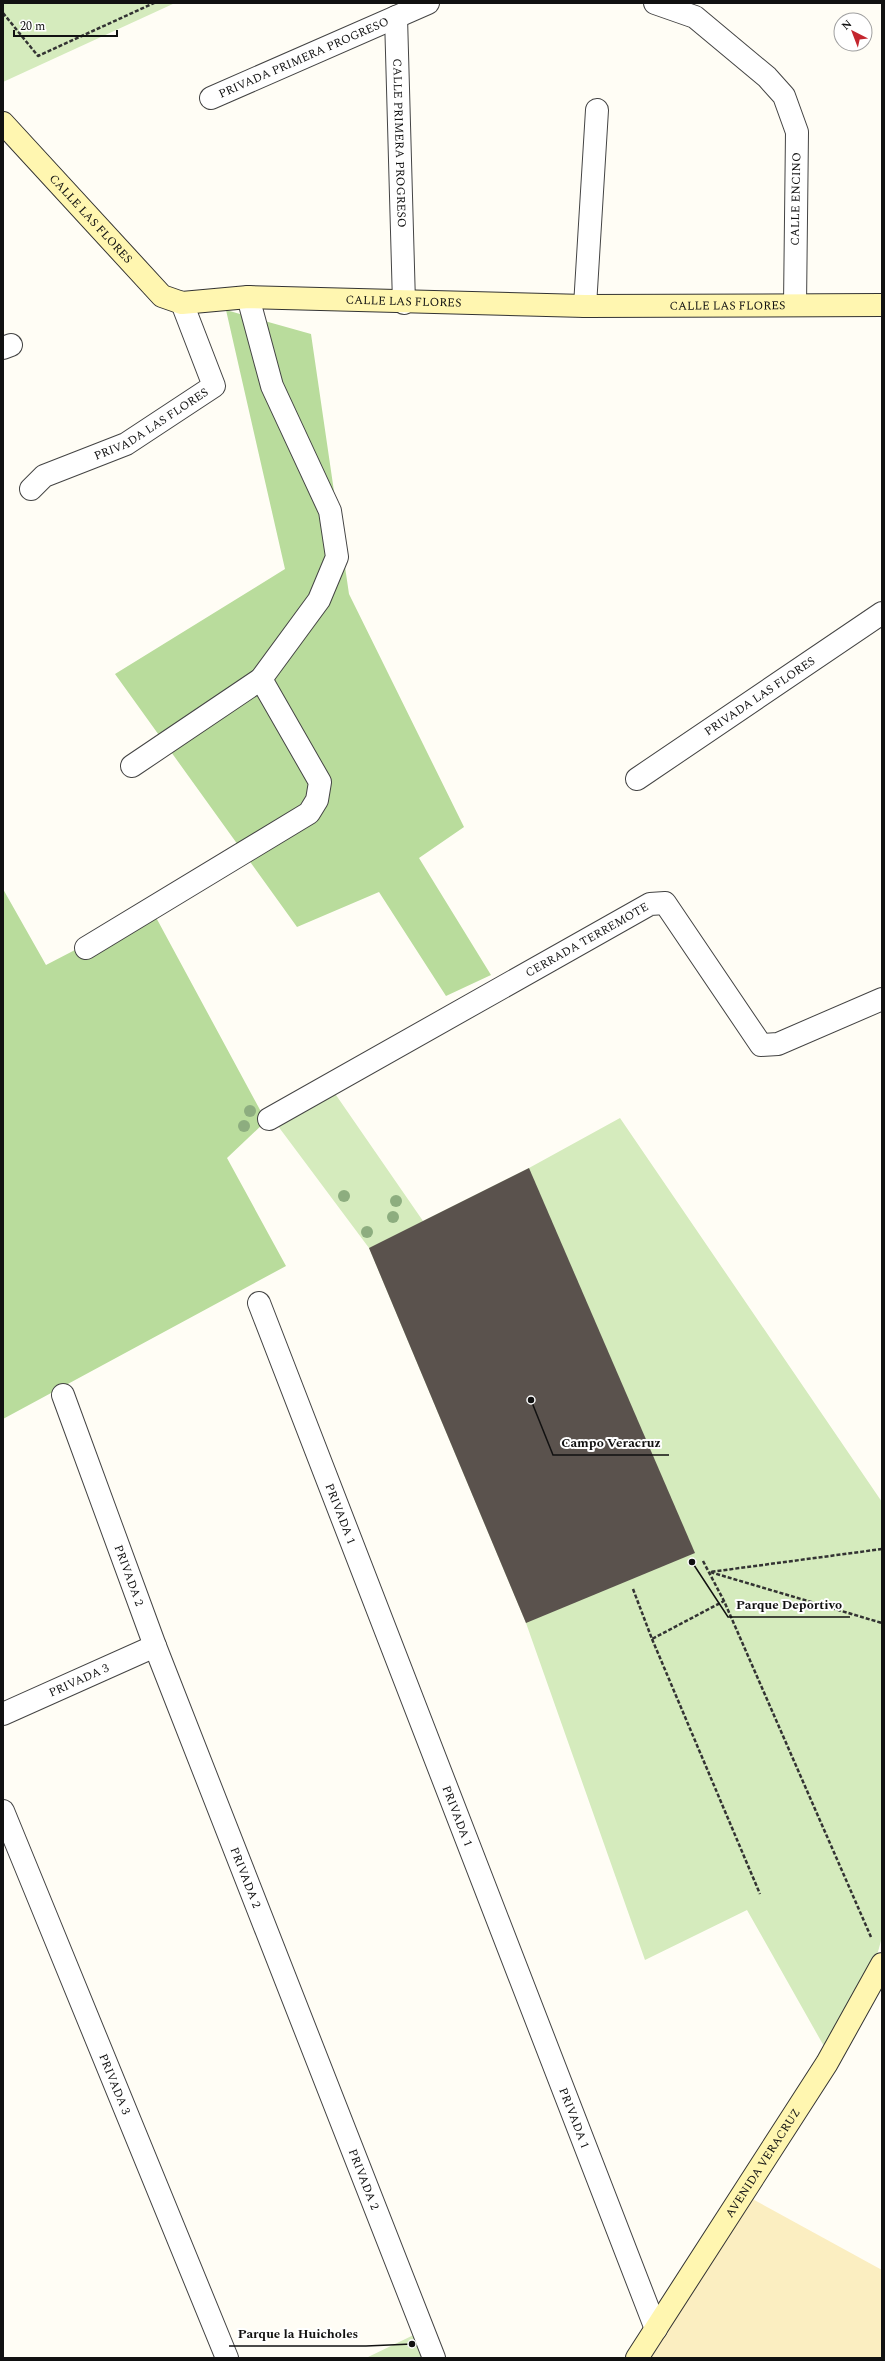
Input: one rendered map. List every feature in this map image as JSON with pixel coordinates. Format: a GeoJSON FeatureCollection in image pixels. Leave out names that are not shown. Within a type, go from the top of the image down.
{"type":"FeatureCollection","features":[{"type":"Feature","properties":{"kind":"street"},"geometry":{"type":"LineString","coordinates":[[396,17],[428,3]]}},
{"type":"Feature","properties":{"kind":"street","name":"CALLE ENCINO"},"geometry":{"type":"LineString","coordinates":[[655,3],[695,17],[768,77],[784,96],[797,132],[795,305]]}},
{"type":"Feature","properties":{"kind":"street","name":"PRIVADA PRIMERA PROGRESO"},"geometry":{"type":"LineString","coordinates":[[211,98],[396,17]]}},
{"type":"Feature","properties":{"kind":"street","name":"CALLE PRIMERA PROGRESO"},"geometry":{"type":"LineString","coordinates":[[396,17],[404,303]]}},
{"type":"Feature","properties":{"kind":"street"},"geometry":{"type":"LineString","coordinates":[[585,306],[597,110]]}},
{"type":"Feature","properties":{"kind":"street","name":"CALLE LAS FLORES"},"geometry":{"type":"LineString","coordinates":[[3,123],[162,296],[182,303],[248,297],[404,303],[585,306],[882,304]]}},
{"type":"Feature","properties":{"kind":"street"},"geometry":{"type":"LineString","coordinates":[[132,766],[261,679],[319,600],[337,557],[330,510],[272,386],[248,297]]}},
{"type":"Feature","properties":{"kind":"street","name":"PRIVADA LAS FLORES"},"geometry":{"type":"LineString","coordinates":[[31,489],[44,476],[126,444],[214,386],[182,303]]}},
{"type":"Feature","properties":{"kind":"street","name":"PRIVADA LAS FLORES"},"geometry":{"type":"LineString","coordinates":[[637,779],[882,613]]}},
{"type":"Feature","properties":{"kind":"street"},"geometry":{"type":"LineString","coordinates":[[86,948],[309,814],[317,800],[320,782],[261,679]]}},
{"type":"Feature","properties":{"kind":"street","name":"CERRADA TERREMOTE"},"geometry":{"type":"LineString","coordinates":[[269,1119],[650,904],[665,903],[760,1046],[778,1044],[882,999]]}},
{"type":"Feature","properties":{"kind":"street","name":"PRIVADA 1"},"geometry":{"type":"LineString","coordinates":[[259,1303],[656,2329]]}},
{"type":"Feature","properties":{"kind":"street","name":"PRIVADA 2"},"geometry":{"type":"LineString","coordinates":[[63,1395],[155,1646],[434,2358]]}},
{"type":"Feature","properties":{"kind":"street","name":"PRIVADA 3"},"geometry":{"type":"LineString","coordinates":[[3,1714],[155,1646]]}},
{"type":"Feature","properties":{"kind":"street","name":"PRIVADA 3"},"geometry":{"type":"LineString","coordinates":[[3,1811],[227,2358]]}},
{"type":"Feature","properties":{"kind":"street","name":"AVENIDA VERACRUZ"},"geometry":{"type":"LineString","coordinates":[[637,2358],[827,2063],[882,1964]]}},
{"type":"Feature","properties":{"kind":"path"},"geometry":{"type":"LineString","coordinates":[[3,13],[38,56],[154,3]]}},
{"type":"Feature","properties":{"kind":"path"},"geometry":{"type":"LineString","coordinates":[[710,1572],[882,1549]]}},
{"type":"Feature","properties":{"kind":"path"},"geometry":{"type":"LineString","coordinates":[[704,1561],[724,1601],[872,1940]]}},
{"type":"Feature","properties":{"kind":"path"},"geometry":{"type":"LineString","coordinates":[[710,1572],[882,1623]]}},
{"type":"Feature","properties":{"kind":"path"},"geometry":{"type":"LineString","coordinates":[[633,1589],[652,1639],[760,1894]]}},
{"type":"Feature","properties":{"kind":"path"},"geometry":{"type":"LineString","coordinates":[[652,1639],[724,1601]]}},
{"type":"Feature","properties":{"kind":"green space"},"geometry":{"type":"Polygon","coordinates":[[[3,3],[175,3],[3,82],[3,3]]]}},
{"type":"Feature","properties":{"kind":"green space"},"geometry":{"type":"Polygon","coordinates":[[[226,310],[311,334],[349,594],[464,827],[419,858],[491,975],[446,996],[379,892],[297,927],[115,674],[285,569],[226,310]]]}},
{"type":"Feature","properties":{"kind":"green space"},"geometry":{"type":"Polygon","coordinates":[[[3,889],[46,965],[152,910],[266,1121],[227,1158],[286,1266],[3,1419],[3,889]]]}},
{"type":"Feature","properties":{"kind":"green space"},"geometry":{"type":"Polygon","coordinates":[[[327,1082],[423,1221],[529,1168],[620,1118],[882,1502],[882,1937],[857,2029],[834,2064],[747,1910],[645,1960],[526,1623],[369,1248],[269,1114],[327,1082]]]}},
{"type":"Feature","properties":{"kind":"green space"},"geometry":{"type":"Polygon","coordinates":[[[424,2330],[435,2358],[366,2358],[424,2330]]]}},
{"type":"Feature","properties":{"kind":"sand"},"geometry":{"type":"Polygon","coordinates":[[[747,2196],[882,2270],[882,2358],[643,2358],[747,2196]]]}},
{"type":"Feature","properties":{"kind":"building"},"geometry":{"type":"Polygon","coordinates":[[[529,1168],[695,1553],[526,1623],[369,1248],[529,1168]]]}},
{"type":"Feature","properties":{"kind":"place","name":"Campo Veracruz"},"geometry":{"type":"Point","coordinates":[531,1400]}},
{"type":"Feature","properties":{"kind":"place","name":"Parque Deportivo"},"geometry":{"type":"Point","coordinates":[692,1562]}},
{"type":"Feature","properties":{"kind":"place","name":"Parque la Huicholes"},"geometry":{"type":"Point","coordinates":[412,2344]}}]}
